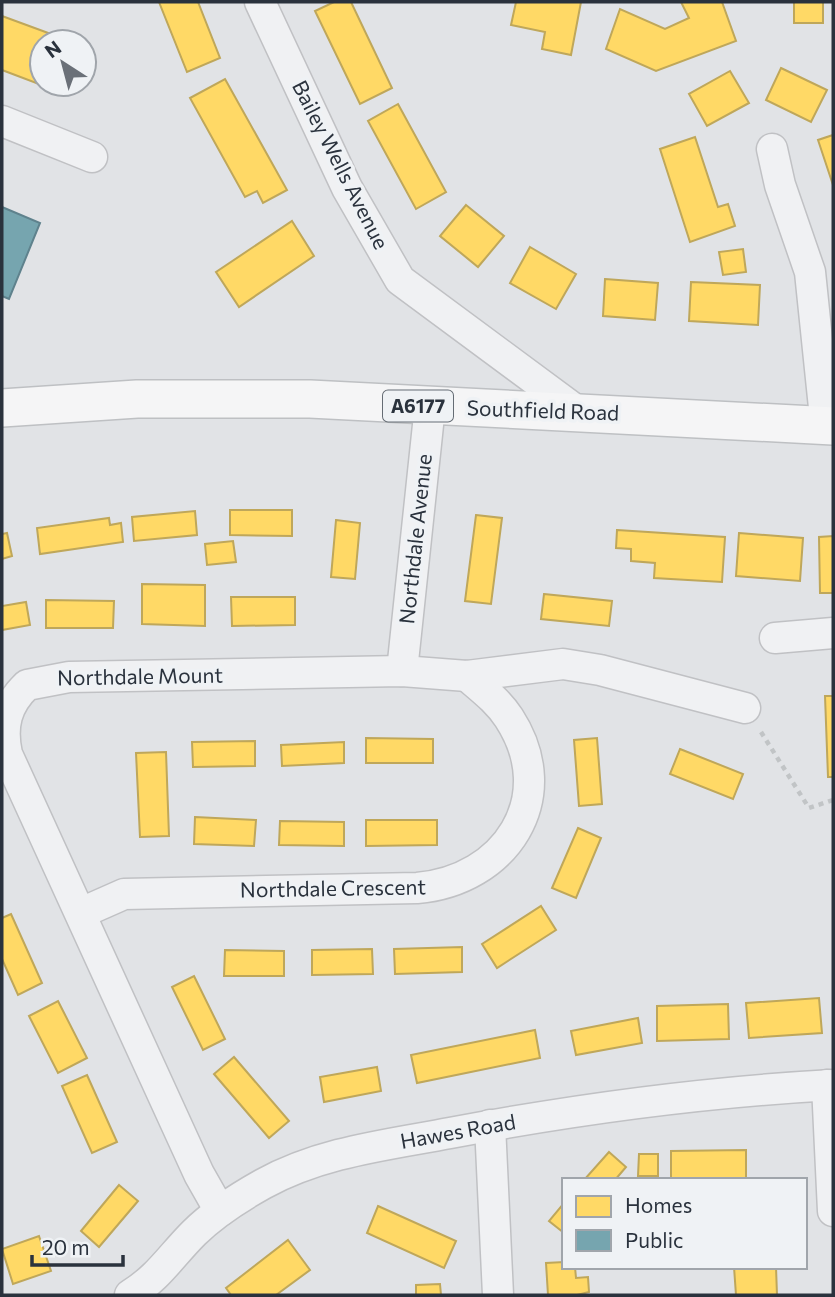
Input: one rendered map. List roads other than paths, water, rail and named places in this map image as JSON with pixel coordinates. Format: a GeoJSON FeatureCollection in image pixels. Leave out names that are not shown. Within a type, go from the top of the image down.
{"type":"FeatureCollection","features":[{"type":"Feature","properties":{"kind":"main road","name":"Southfield Road"},"geometry":{"type":"LineString","coordinates":[[2,408],[137,399],[310,399],[830,426]]}},
{"type":"Feature","properties":{"kind":"street","name":"Bailey Wells Avenue"},"geometry":{"type":"LineString","coordinates":[[260,2],[346,188],[400,280],[577,411]]}},
{"type":"Feature","properties":{"kind":"street"},"geometry":{"type":"LineString","coordinates":[[2,121],[92,157]]}},
{"type":"Feature","properties":{"kind":"street"},"geometry":{"type":"LineString","coordinates":[[772,149],[780,185],[810,272],[830,426]]}},
{"type":"Feature","properties":{"kind":"street","name":"Northdale Avenue"},"geometry":{"type":"LineString","coordinates":[[402,671],[430,407]]}},
{"type":"Feature","properties":{"kind":"street"},"geometry":{"type":"LineString","coordinates":[[775,638],[833,634]]}},
{"type":"Feature","properties":{"kind":"street","name":"Northdale Mount"},"geometry":{"type":"LineString","coordinates":[[220,1211],[199,1174],[8,754],[4,738],[9,709],[27,685],[69,677],[402,671],[467,676],[563,664],[600,670],[745,708]]}},
{"type":"Feature","properties":{"kind":"street","name":"Northdale Crescent"},"geometry":{"type":"LineString","coordinates":[[81,912],[124,894],[417,888],[450,883],[481,869],[513,836],[523,816],[529,776],[519,737],[510,719],[498,703],[467,676]]}},
{"type":"Feature","properties":{"kind":"street"},"geometry":{"type":"LineString","coordinates":[[830,1085],[833,1211]]}},
{"type":"Feature","properties":{"kind":"street","name":"Hawes Road"},"geometry":{"type":"LineString","coordinates":[[130,1295],[156,1287],[181,1246],[220,1211],[266,1182],[316,1160],[490,1125],[647,1100],[830,1085]]}},
{"type":"Feature","properties":{"kind":"street"},"geometry":{"type":"LineString","coordinates":[[490,1125],[498,1295]]}}]}
